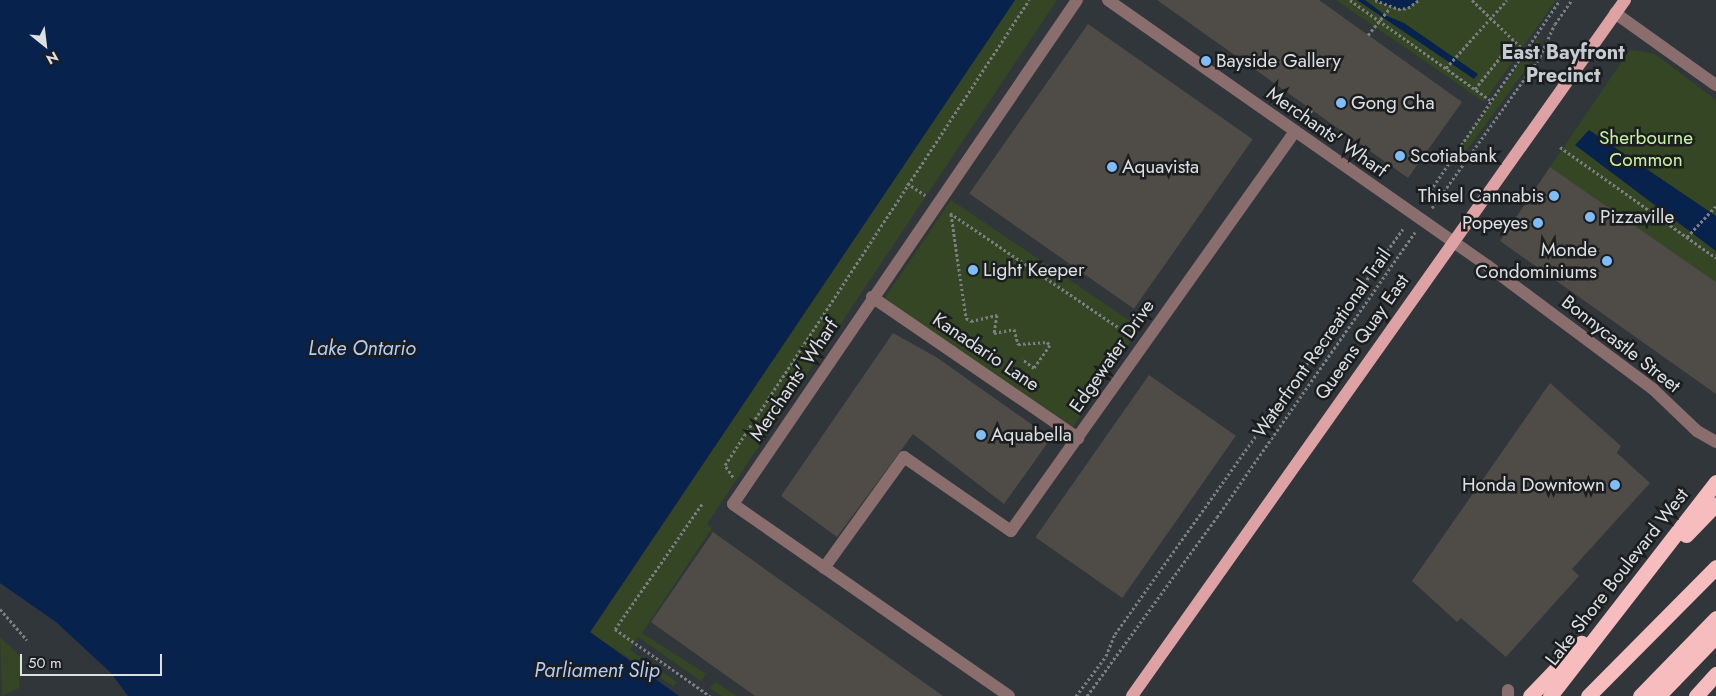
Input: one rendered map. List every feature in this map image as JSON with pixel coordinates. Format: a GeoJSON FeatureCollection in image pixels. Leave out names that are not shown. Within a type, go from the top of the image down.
{"type":"FeatureCollection","features":[{"type":"Feature","properties":{"kind":"highway","name":"Lake Shore Boulevard West"},"geometry":{"type":"LineString","coordinates":[[1550,696],[1716,482]]}},
{"type":"Feature","properties":{"kind":"highway"},"geometry":{"type":"LineString","coordinates":[[1530,696],[1716,504]]}},
{"type":"Feature","properties":{"kind":"highway"},"geometry":{"type":"LineString","coordinates":[[1588,696],[1716,567]]}},
{"type":"Feature","properties":{"kind":"highway"},"geometry":{"type":"LineString","coordinates":[[1640,696],[1716,618]]}},
{"type":"Feature","properties":{"kind":"highway"},"geometry":{"type":"LineString","coordinates":[[1658,696],[1716,636]]}},
{"type":"Feature","properties":{"kind":"highway"},"geometry":{"type":"LineString","coordinates":[[1696,696],[1716,674]]}},
{"type":"Feature","properties":{"kind":"main road","name":"Queens Quay East"},"geometry":{"type":"LineString","coordinates":[[1132,696],[1625,0]]}},
{"type":"Feature","properties":{"kind":"street","name":"Merchants' Wharf"},"geometry":{"type":"LineString","coordinates":[[1009,696],[733,504],[872,297],[1077,0]]}},
{"type":"Feature","properties":{"kind":"street","name":"Merchants' Wharf"},"geometry":{"type":"LineString","coordinates":[[1108,0],[1294,133],[1452,242]]}},
{"type":"Feature","properties":{"kind":"street"},"geometry":{"type":"LineString","coordinates":[[1615,13],[1716,85]]}},
{"type":"Feature","properties":{"kind":"street","name":"Edgewater Drive"},"geometry":{"type":"LineString","coordinates":[[824,568],[904,457],[1011,531],[1294,133]]}},
{"type":"Feature","properties":{"kind":"street","name":"Bonnycastle Street"},"geometry":{"type":"LineString","coordinates":[[1452,242],[1602,350],[1653,389],[1697,431],[1716,442]]}},
{"type":"Feature","properties":{"kind":"street","name":"Kanadario Lane"},"geometry":{"type":"LineString","coordinates":[[872,297],[1078,438]]}},
{"type":"Feature","properties":{"kind":"path"},"geometry":{"type":"LineString","coordinates":[[742,491],[725,465],[907,183],[1029,0]]}},
{"type":"Feature","properties":{"kind":"path"},"geometry":{"type":"LineString","coordinates":[[1350,0],[1490,100]]}},
{"type":"Feature","properties":{"kind":"path"},"geometry":{"type":"LineString","coordinates":[[1375,0],[1390,8],[1408,8],[1420,0]]}},
{"type":"Feature","properties":{"kind":"path"},"geometry":{"type":"LineString","coordinates":[[1472,0],[1525,50]]}},
{"type":"Feature","properties":{"kind":"path"},"geometry":{"type":"LineString","coordinates":[[1446,68],[1507,0]]}},
{"type":"Feature","properties":{"kind":"path"},"geometry":{"type":"LineString","coordinates":[[1421,203],[1560,0]]}},
{"type":"Feature","properties":{"kind":"path","name":"Waterfront Recreational Trail"},"geometry":{"type":"LineString","coordinates":[[1087,696],[1229,501],[1422,222],[1540,57],[1555,24],[1572,0]]}},
{"type":"Feature","properties":{"kind":"path"},"geometry":{"type":"LineString","coordinates":[[1368,35],[1390,8]]}},
{"type":"Feature","properties":{"kind":"path"},"geometry":{"type":"LineString","coordinates":[[1475,89],[1514,40]]}},
{"type":"Feature","properties":{"kind":"path"},"geometry":{"type":"LineString","coordinates":[[1560,147],[1716,258]]}},
{"type":"Feature","properties":{"kind":"path"},"geometry":{"type":"LineString","coordinates":[[907,183],[928,197]]}},
{"type":"Feature","properties":{"kind":"path"},"geometry":{"type":"LineString","coordinates":[[1687,237],[1716,206]]}},
{"type":"Feature","properties":{"kind":"path"},"geometry":{"type":"LineString","coordinates":[[946,210],[1143,345]]}},
{"type":"Feature","properties":{"kind":"path"},"geometry":{"type":"LineString","coordinates":[[951,214],[966,318],[971,321],[997,315],[994,333],[1014,329],[1018,344],[1047,342],[1050,345],[1034,368],[1022,359]]}},
{"type":"Feature","properties":{"kind":"path"},"geometry":{"type":"LineString","coordinates":[[1076,696],[1106,656],[1115,634],[1403,230]]}},
{"type":"Feature","properties":{"kind":"path"},"geometry":{"type":"LineString","coordinates":[[702,504],[615,629],[710,696]]}},
{"type":"Feature","properties":{"kind":"path"},"geometry":{"type":"LineString","coordinates":[[0,609],[26,640]]}},
{"type":"Feature","properties":{"kind":"green space"},"geometry":{"type":"Polygon","coordinates":[[[1015,0],[1057,0],[707,524],[712,528],[642,633],[706,674],[701,681],[638,637],[630,650],[677,682],[673,686],[590,633],[1015,0]]]}},
{"type":"Feature","properties":{"kind":"green space"},"geometry":{"type":"Polygon","coordinates":[[[1336,0],[1556,0],[1484,102],[1336,0]]]}},
{"type":"Feature","properties":{"kind":"green space"},"geometry":{"type":"Polygon","coordinates":[[[1537,39],[1541,41],[1529,65],[1461,158],[1458,156],[1464,142],[1537,39]]]}},
{"type":"Feature","properties":{"kind":"green space","name":"Sherbourne Common"},"geometry":{"type":"Polygon","coordinates":[[[1634,50],[1655,54],[1716,100],[1716,282],[1550,167],[1629,51],[1634,50]]]}},
{"type":"Feature","properties":{"kind":"green space"},"geometry":{"type":"Polygon","coordinates":[[[951,200],[1140,327],[1073,427],[884,299],[951,200]]]}},
{"type":"Feature","properties":{"kind":"green space"},"geometry":{"type":"Polygon","coordinates":[[[0,637],[21,657],[19,688],[2,696],[0,637]]]}},
{"type":"Feature","properties":{"kind":"green space"},"geometry":{"type":"Polygon","coordinates":[[[715,682],[737,696],[722,696],[710,688],[715,682]]]}},
{"type":"Feature","properties":{"kind":"water","name":"Lake Ontario"},"geometry":{"type":"Polygon","coordinates":[[[0,0],[1015,0],[590,632],[679,696],[128,696],[111,673],[56,622],[0,583],[0,0]]]}},
{"type":"Feature","properties":{"kind":"water"},"geometry":{"type":"Polygon","coordinates":[[[1357,0],[1365,0],[1385,15],[1404,23],[1478,74],[1474,79],[1357,0]]]}},
{"type":"Feature","properties":{"kind":"water"},"geometry":{"type":"Polygon","coordinates":[[[1375,0],[1419,0],[1408,8],[1398,9],[1375,0]]]}},
{"type":"Feature","properties":{"kind":"water"},"geometry":{"type":"Polygon","coordinates":[[[1589,130],[1716,216],[1716,251],[1575,145],[1589,130]]]}},
{"type":"Feature","properties":{"kind":"building"},"geometry":{"type":"Polygon","coordinates":[[[1157,0],[1319,0],[1462,102],[1408,178],[1157,0]]]}},
{"type":"Feature","properties":{"kind":"building","name":"Aquavista"},"geometry":{"type":"Polygon","coordinates":[[[1088,24],[1253,139],[1134,309],[969,194],[1088,24]]]}},
{"type":"Feature","properties":{"kind":"building","name":"Monde Condominiums"},"geometry":{"type":"Polygon","coordinates":[[[1550,167],[1716,282],[1716,394],[1500,241],[1550,167]]]}},
{"type":"Feature","properties":{"kind":"building","name":"Aquabella"},"geometry":{"type":"Polygon","coordinates":[[[893,333],[936,357],[1051,438],[1004,504],[913,434],[837,537],[781,496],[893,333]]]}},
{"type":"Feature","properties":{"kind":"building"},"geometry":{"type":"Polygon","coordinates":[[[1149,375],[1236,436],[1122,598],[1035,537],[1149,375]]]}},
{"type":"Feature","properties":{"kind":"building"},"geometry":{"type":"Polygon","coordinates":[[[1550,383],[1621,446],[1617,453],[1650,483],[1572,569],[1579,576],[1506,657],[1461,618],[1457,622],[1412,581],[1550,383]]]}},
{"type":"Feature","properties":{"kind":"building"},"geometry":{"type":"Polygon","coordinates":[[[713,532],[943,696],[755,696],[651,622],[713,532]]]}},
{"type":"Feature","properties":{"kind":"place","name":"Bayside Gallery"},"geometry":{"type":"Point","coordinates":[1206,61]}},
{"type":"Feature","properties":{"kind":"place","name":"Gong Cha"},"geometry":{"type":"Point","coordinates":[1341,103]}},
{"type":"Feature","properties":{"kind":"place","name":"Scotiabank"},"geometry":{"type":"Point","coordinates":[1400,156]}},
{"type":"Feature","properties":{"kind":"place","name":"Aquavista"},"geometry":{"type":"Point","coordinates":[1112,167]}},
{"type":"Feature","properties":{"kind":"place","name":"Thisel Cannabis"},"geometry":{"type":"Point","coordinates":[1554,196]}},
{"type":"Feature","properties":{"kind":"place","name":"Pizzaville"},"geometry":{"type":"Point","coordinates":[1590,217]}},
{"type":"Feature","properties":{"kind":"place","name":"Popeyes"},"geometry":{"type":"Point","coordinates":[1538,223]}},
{"type":"Feature","properties":{"kind":"place","name":"Monde Condominiums"},"geometry":{"type":"Point","coordinates":[1607,261]}},
{"type":"Feature","properties":{"kind":"place","name":"Light Keeper"},"geometry":{"type":"Point","coordinates":[973,270]}},
{"type":"Feature","properties":{"kind":"place","name":"Aquabella"},"geometry":{"type":"Point","coordinates":[981,435]}},
{"type":"Feature","properties":{"kind":"place","name":"Honda Downtown"},"geometry":{"type":"Point","coordinates":[1615,485]}},
{"type":"Feature","properties":{"kind":"district","name":"East Bayfront Precinct"},"geometry":{"type":"Point","coordinates":[1563,64]}},
{"type":"Feature","properties":{"kind":"water label","name":"Parliament Slip"},"geometry":{"type":"Point","coordinates":[597,670]}}]}
